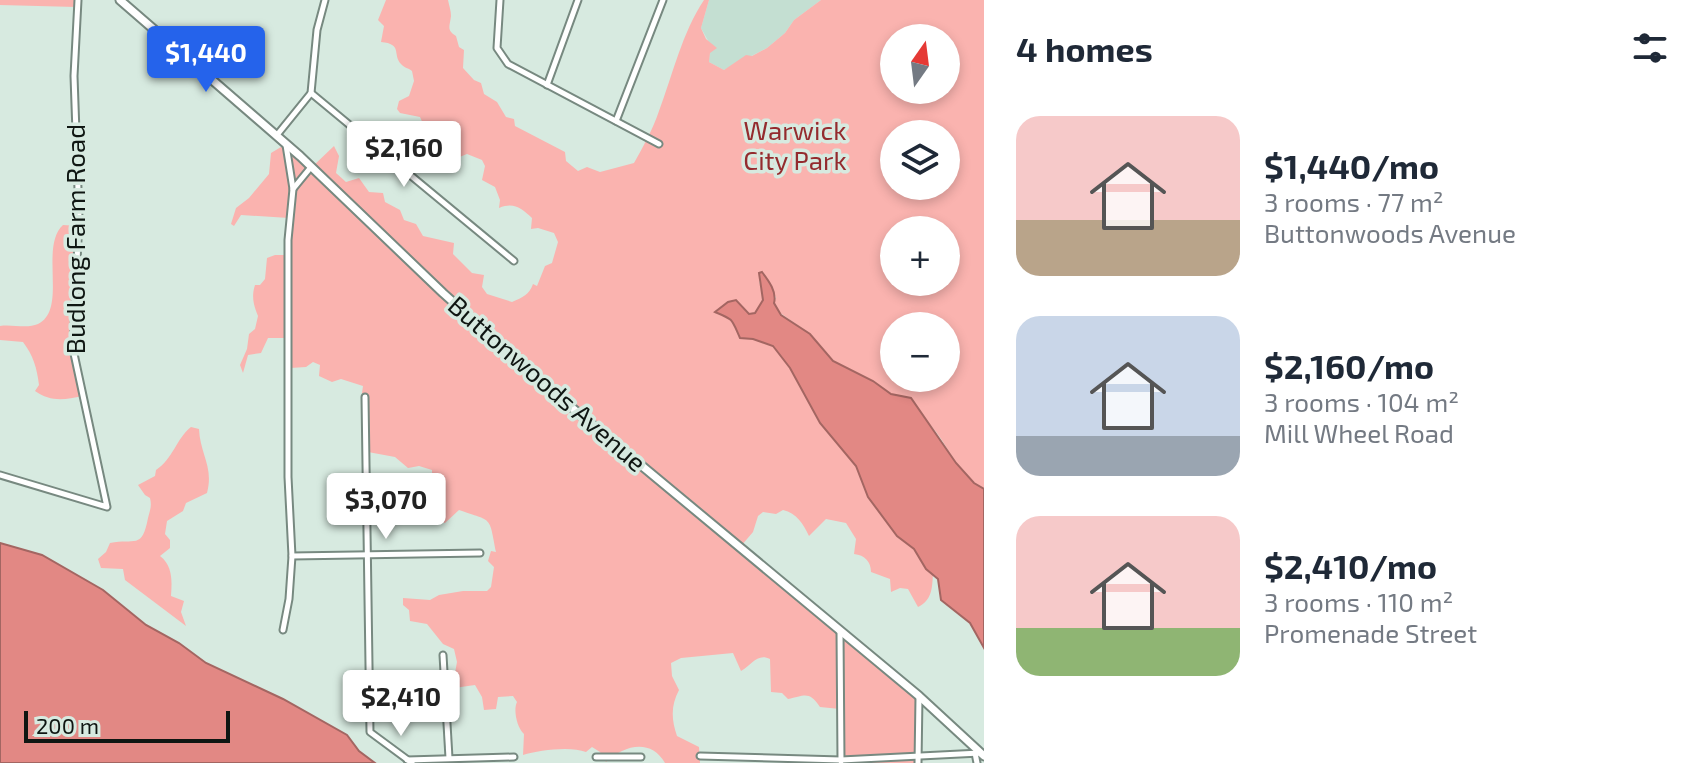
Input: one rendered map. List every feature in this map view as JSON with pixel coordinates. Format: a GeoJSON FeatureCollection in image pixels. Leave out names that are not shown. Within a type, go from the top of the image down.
{"type":"FeatureCollection","features":[{"type":"Feature","properties":{"kind":"street","name":"Budlong Farm Road"},"geometry":{"type":"LineString","coordinates":[[0,475],[107,507],[73,349],[79,218],[74,76],[78,0]]}},
{"type":"Feature","properties":{"kind":"street","name":"Buttonwoods Avenue"},"geometry":{"type":"LineString","coordinates":[[120,0],[277,135],[433,284],[559,397],[919,696],[980,754]]}},
{"type":"Feature","properties":{"kind":"street"},"geometry":{"type":"LineString","coordinates":[[277,135],[311,93],[317,30],[325,0]]}},
{"type":"Feature","properties":{"kind":"street"},"geometry":{"type":"LineString","coordinates":[[500,0],[496,40],[498,51],[513,68],[659,144]]}},
{"type":"Feature","properties":{"kind":"street"},"geometry":{"type":"LineString","coordinates":[[547,85],[578,0]]}},
{"type":"Feature","properties":{"kind":"street"},"geometry":{"type":"LineString","coordinates":[[616,121],[663,0]]}},
{"type":"Feature","properties":{"kind":"street"},"geometry":{"type":"LineString","coordinates":[[311,93],[514,261]]}},
{"type":"Feature","properties":{"kind":"street"},"geometry":{"type":"LineString","coordinates":[[283,630],[292,556],[288,477],[288,254],[293,189],[286,145]]}},
{"type":"Feature","properties":{"kind":"street"},"geometry":{"type":"LineString","coordinates":[[293,189],[311,167]]}},
{"type":"Feature","properties":{"kind":"street"},"geometry":{"type":"LineString","coordinates":[[365,397],[370,732],[410,762],[514,757]]}},
{"type":"Feature","properties":{"kind":"street"},"geometry":{"type":"LineString","coordinates":[[292,556],[480,553]]}},
{"type":"Feature","properties":{"kind":"street"},"geometry":{"type":"LineString","coordinates":[[840,630],[841,761]]}},
{"type":"Feature","properties":{"kind":"street"},"geometry":{"type":"LineString","coordinates":[[443,655],[449,758]]}},
{"type":"Feature","properties":{"kind":"street"},"geometry":{"type":"LineString","coordinates":[[918,763],[919,696]]}},
{"type":"Feature","properties":{"kind":"street"},"geometry":{"type":"LineString","coordinates":[[700,756],[764,761],[841,761],[980,754],[977,763]]}},
{"type":"Feature","properties":{"kind":"street"},"geometry":{"type":"LineString","coordinates":[[601,759],[641,757]]}},
{"type":"Feature","properties":{"kind":"shaded area"},"geometry":{"type":"Polygon","coordinates":[[[709,0],[821,0],[794,20],[785,33],[767,48],[724,70],[709,62],[710,44],[701,28],[709,0]]]}},
{"type":"Feature","properties":{"kind":"shaded area"},"geometry":{"type":"Polygon","coordinates":[[[762,272],[772,287],[774,303],[781,315],[810,334],[833,361],[873,381],[880,386],[880,392],[911,398],[956,463],[974,483],[984,489],[984,648],[970,623],[941,600],[938,579],[926,569],[914,549],[897,536],[868,497],[856,466],[820,423],[790,368],[773,346],[740,338],[731,320],[715,312],[736,300],[749,314],[755,313],[763,300],[759,273],[762,272]]]}},
{"type":"Feature","properties":{"kind":"shaded area"},"geometry":{"type":"Polygon","coordinates":[[[0,543],[42,555],[103,590],[146,625],[179,643],[206,663],[283,699],[347,735],[359,751],[375,763],[0,763],[0,543]]]}},
{"type":"Feature","properties":{"kind":"green space"},"geometry":{"type":"Polygon","coordinates":[[[0,0],[78,0],[76,7],[0,5],[0,0]]]}},
{"type":"Feature","properties":{"kind":"green space","name":"Warwick City Park"},"geometry":{"type":"Polygon","coordinates":[[[386,0],[448,0],[450,30],[464,50],[463,68],[481,83],[484,94],[497,102],[506,117],[514,119],[515,126],[565,152],[566,161],[578,171],[587,167],[600,172],[634,163],[654,124],[684,40],[704,0],[709,0],[701,28],[706,39],[717,48],[710,53],[709,62],[724,70],[746,55],[752,56],[767,48],[785,33],[794,20],[821,0],[984,0],[984,489],[964,473],[913,400],[888,392],[960,392],[960,312],[880,312],[880,386],[833,361],[810,334],[776,310],[776,297],[759,280],[763,300],[755,313],[749,314],[745,310],[720,314],[731,319],[740,338],[773,346],[790,368],[820,423],[856,466],[868,497],[897,536],[914,549],[926,569],[933,574],[929,597],[918,607],[908,589],[891,592],[890,579],[871,572],[867,560],[854,554],[856,539],[846,523],[826,519],[809,536],[796,516],[783,510],[776,514],[763,512],[758,516],[753,532],[741,546],[841,629],[841,639],[859,643],[918,693],[918,763],[841,763],[840,709],[820,707],[809,696],[788,699],[782,693],[771,692],[770,659],[765,658],[758,659],[741,671],[733,653],[681,658],[671,663],[672,676],[679,690],[673,707],[675,730],[677,736],[699,747],[700,763],[665,763],[659,755],[645,747],[621,751],[606,762],[600,752],[592,747],[586,752],[555,749],[523,755],[524,734],[518,723],[517,702],[513,696],[498,697],[496,709],[484,710],[482,697],[475,685],[447,689],[447,679],[455,673],[457,662],[454,649],[443,644],[427,624],[410,621],[403,598],[430,600],[439,595],[463,591],[487,591],[491,587],[494,567],[488,561],[491,551],[496,552],[488,522],[459,510],[445,523],[422,514],[421,508],[412,504],[415,496],[425,496],[432,489],[432,470],[419,466],[408,468],[395,457],[368,452],[367,402],[362,393],[363,386],[341,379],[332,382],[319,376],[320,365],[313,362],[306,367],[290,368],[288,338],[268,338],[261,353],[248,355],[243,373],[240,365],[249,334],[255,329],[258,316],[254,289],[265,279],[267,258],[289,255],[289,218],[241,215],[234,226],[231,224],[236,208],[269,174],[271,153],[286,144],[312,167],[334,146],[339,156],[336,173],[346,182],[359,178],[369,192],[383,193],[385,202],[400,210],[404,220],[416,224],[423,236],[454,243],[453,254],[472,273],[484,275],[482,287],[487,294],[512,302],[519,299],[533,284],[537,286],[545,266],[552,263],[558,242],[554,233],[531,229],[532,218],[517,207],[499,208],[500,200],[495,187],[482,180],[485,166],[482,160],[467,154],[457,158],[437,150],[434,143],[423,136],[425,128],[420,117],[400,113],[397,109],[399,101],[409,96],[414,81],[412,71],[398,60],[395,47],[381,42],[384,26],[378,20],[386,0]]]}},
{"type":"Feature","properties":{"kind":"green space"},"geometry":{"type":"Polygon","coordinates":[[[63,225],[78,226],[73,347],[82,396],[58,399],[35,391],[39,385],[29,352],[23,342],[0,340],[0,326],[34,325],[47,317],[53,292],[53,248],[56,235],[63,225]]]}},
{"type":"Feature","properties":{"kind":"green space"},"geometry":{"type":"Polygon","coordinates":[[[191,427],[199,429],[209,476],[207,493],[186,503],[183,511],[167,521],[165,534],[170,540],[170,548],[160,556],[169,569],[171,596],[184,601],[181,612],[186,626],[125,580],[123,569],[101,568],[98,559],[110,543],[136,541],[143,535],[151,501],[138,485],[155,476],[156,470],[191,427]]]}}]}
